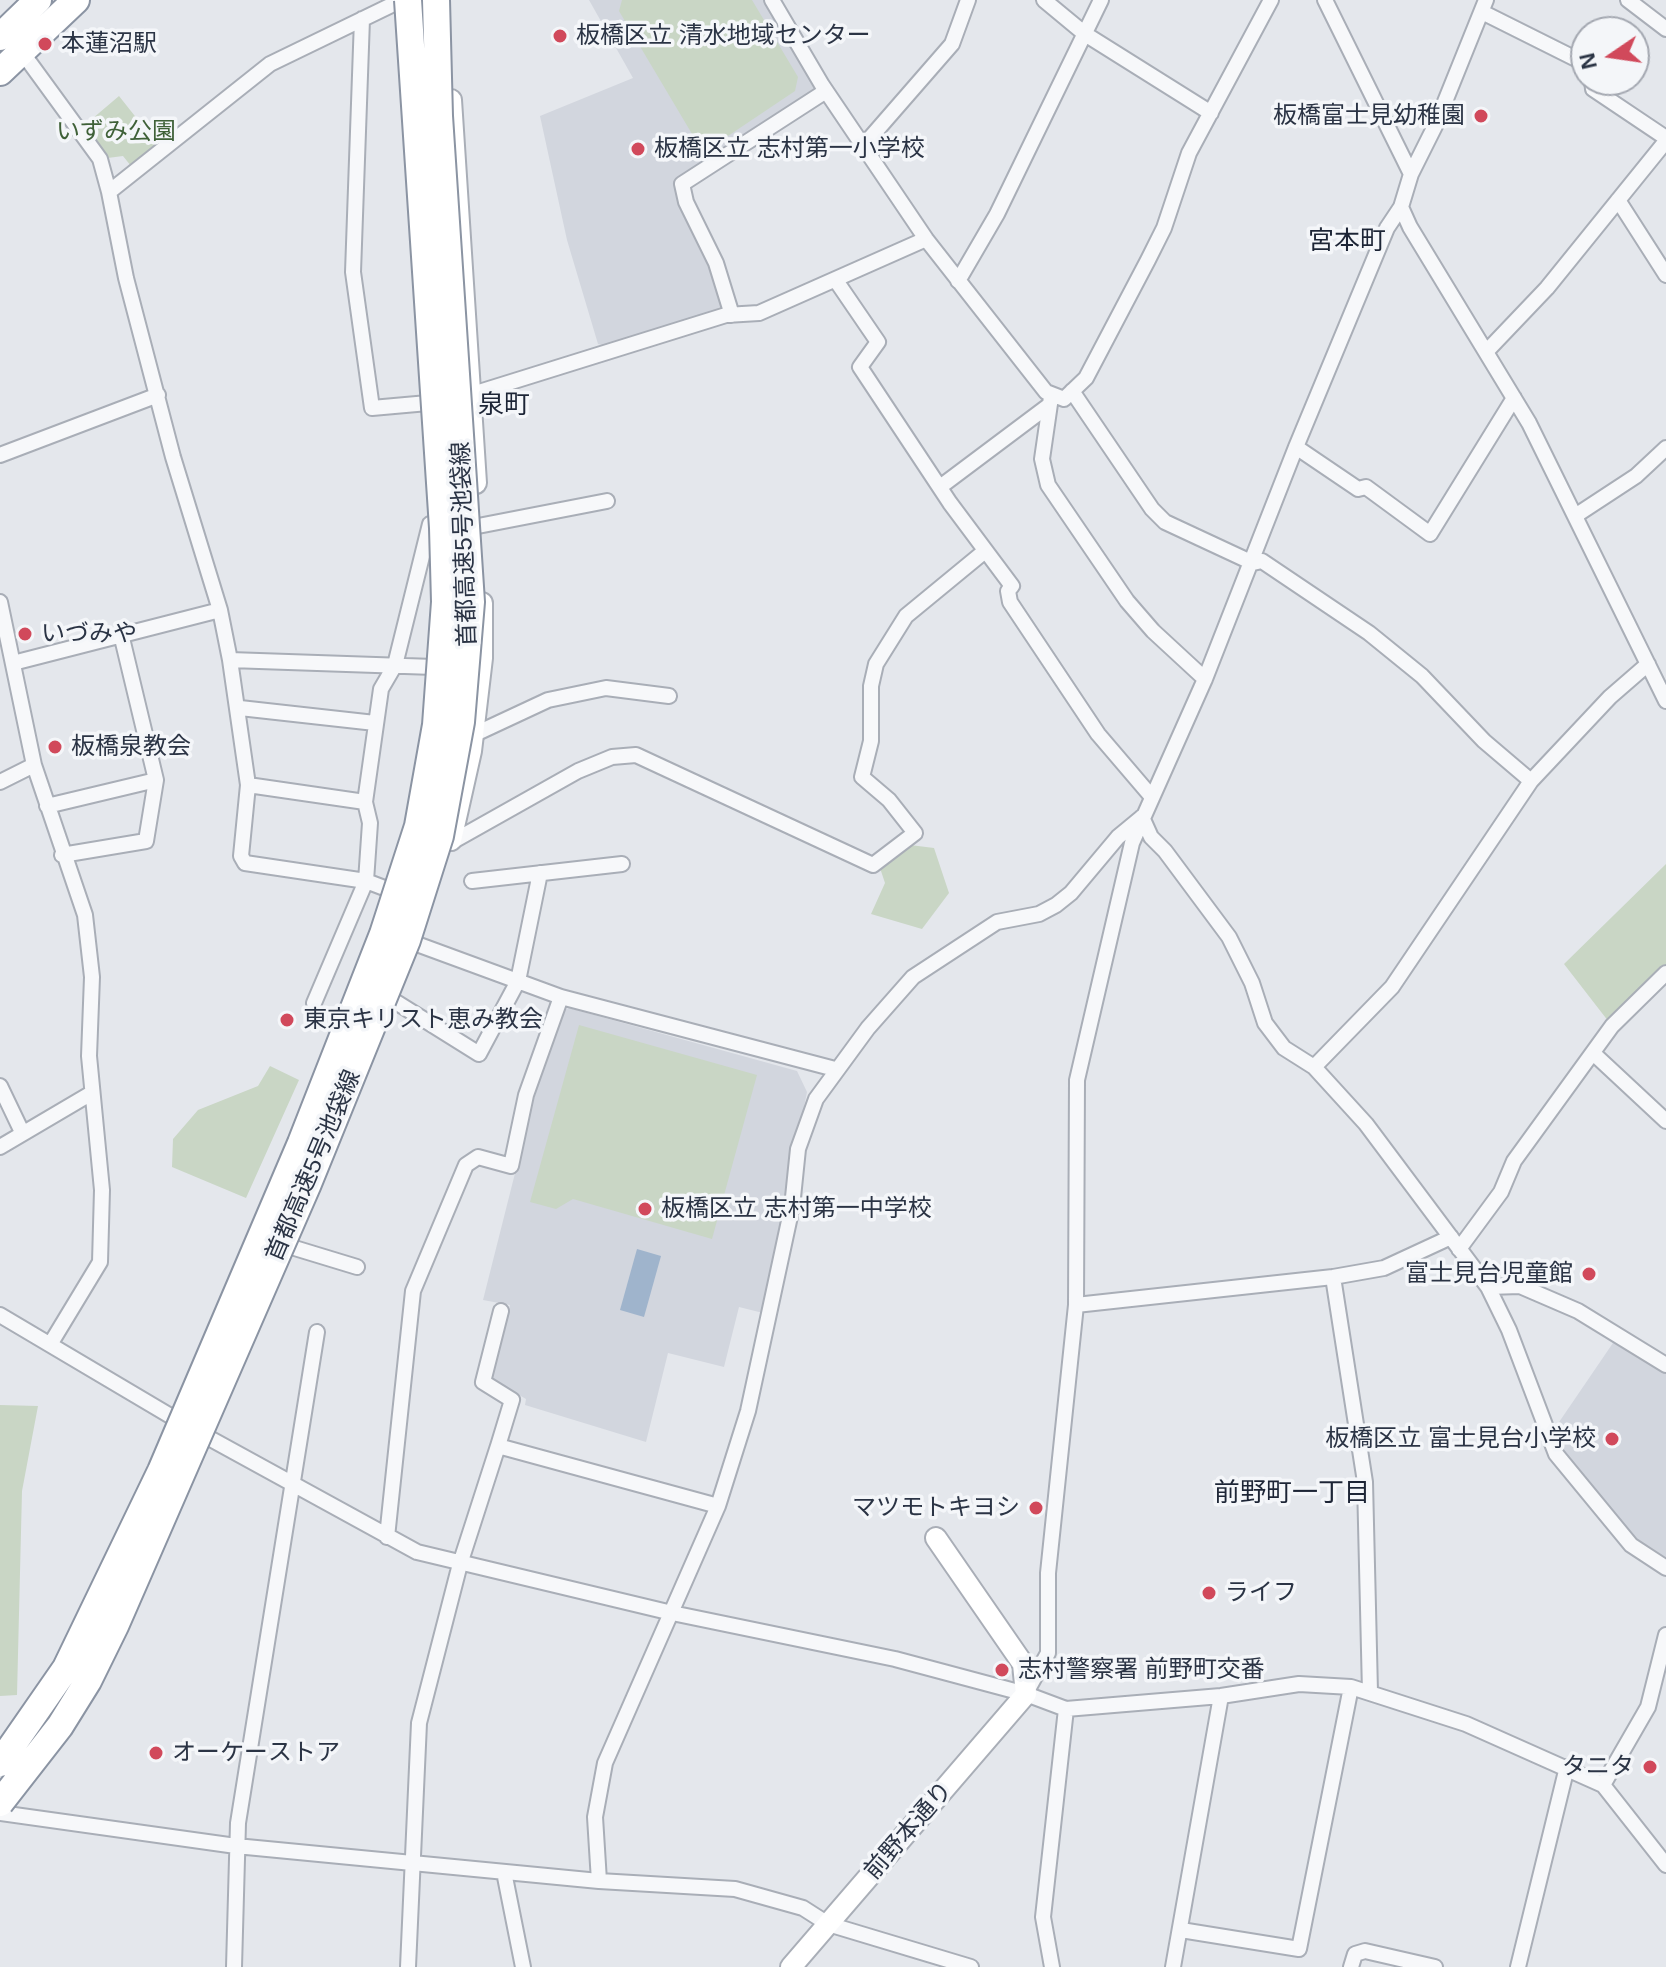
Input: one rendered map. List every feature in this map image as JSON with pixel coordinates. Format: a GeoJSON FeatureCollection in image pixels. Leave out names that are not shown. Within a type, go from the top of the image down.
{"type":"FeatureCollection","features":[{"type":"Feature","properties":{"kind":"highway"},"geometry":{"type":"LineString","coordinates":[[0,72],[11,44],[38,0]]}},
{"type":"Feature","properties":{"kind":"highway"},"geometry":{"type":"LineString","coordinates":[[11,44],[76,0]]}},
{"type":"Feature","properties":{"kind":"highway","name":"首都高速5号池袋線"},"geometry":{"type":"LineString","coordinates":[[0,1763],[66,1668],[161,1471],[301,1143],[383,934],[418,826],[436,725],[445,602],[443,528],[400,0]]}},
{"type":"Feature","properties":{"kind":"highway","name":"首都高速5号池袋線"},"geometry":{"type":"LineString","coordinates":[[0,1803],[60,1726],[88,1681],[115,1626],[307,1186],[407,940],[440,836],[461,722],[471,602],[439,116],[436,0]]}},
{"type":"Feature","properties":{"kind":"street"},"geometry":{"type":"LineString","coordinates":[[0,1755],[65,1660],[101,1588],[358,979],[424,759],[434,667],[430,524],[400,0],[270,64],[109,192]]}},
{"type":"Feature","properties":{"kind":"street"},"geometry":{"type":"LineString","coordinates":[[449,0],[450,82],[471,395],[482,658],[473,735],[450,843],[414,943],[209,1438],[80,1707],[0,1812],[236,1846],[599,1881],[735,1889],[803,1908],[828,1924],[971,1967]]}},
{"type":"Feature","properties":{"kind":"street"},"geometry":{"type":"LineString","coordinates":[[772,0],[826,91],[926,239],[1049,402],[1042,459],[1048,485],[1127,601],[1153,631],[1205,679]]}},
{"type":"Feature","properties":{"kind":"street"},"geometry":{"type":"LineString","coordinates":[[864,145],[952,44],[968,0]]}},
{"type":"Feature","properties":{"kind":"street"},"geometry":{"type":"LineString","coordinates":[[1044,0],[1085,34],[1211,113]]}},
{"type":"Feature","properties":{"kind":"street"},"geometry":{"type":"LineString","coordinates":[[958,281],[997,214],[1101,0]]}},
{"type":"Feature","properties":{"kind":"street"},"geometry":{"type":"LineString","coordinates":[[940,487],[1049,402],[1064,399],[1086,378],[1164,228],[1189,153],[1271,0]]}},
{"type":"Feature","properties":{"kind":"street"},"geometry":{"type":"LineString","coordinates":[[1325,0],[1411,174]]}},
{"type":"Feature","properties":{"kind":"street"},"geometry":{"type":"LineString","coordinates":[[1628,0],[1666,29]]}},
{"type":"Feature","properties":{"kind":"street"},"geometry":{"type":"LineString","coordinates":[[1026,1694],[1048,1653],[1048,1573],[1076,1305],[1077,1080],[1129,858],[1142,817],[1205,679],[1296,447],[1387,228],[1401,207],[1411,174],[1436,124],[1484,6],[1570,55]]}},
{"type":"Feature","properties":{"kind":"street"},"geometry":{"type":"LineString","coordinates":[[362,19],[353,272],[372,408],[423,401],[448,402],[732,315],[759,313],[837,282],[926,239]]}},
{"type":"Feature","properties":{"kind":"street"},"geometry":{"type":"LineString","coordinates":[[11,44],[100,159],[126,278],[220,610],[240,708],[248,785],[241,856],[245,863],[366,881],[387,889]]}},
{"type":"Feature","properties":{"kind":"street"},"geometry":{"type":"LineString","coordinates":[[732,315],[716,263],[686,202],[682,184],[826,91]]}},
{"type":"Feature","properties":{"kind":"street"},"geometry":{"type":"LineString","coordinates":[[1486,352],[1547,288],[1666,140],[1603,96]]}},
{"type":"Feature","properties":{"kind":"street"},"geometry":{"type":"LineString","coordinates":[[1618,200],[1666,275]]}},
{"type":"Feature","properties":{"kind":"street"},"geometry":{"type":"LineString","coordinates":[[1401,207],[1514,398],[1666,701]]}},
{"type":"Feature","properties":{"kind":"street"},"geometry":{"type":"LineString","coordinates":[[837,282],[878,342],[860,367],[940,487],[1012,586],[1008,591],[1010,602],[1098,734],[1151,796]]}},
{"type":"Feature","properties":{"kind":"street"},"geometry":{"type":"LineString","coordinates":[[1072,391],[1165,522],[1253,563],[1262,561],[1369,633],[1422,676],[1484,741],[1531,781]]}},
{"type":"Feature","properties":{"kind":"street"},"geometry":{"type":"LineString","coordinates":[[0,455],[158,395]]}},
{"type":"Feature","properties":{"kind":"street"},"geometry":{"type":"LineString","coordinates":[[1296,447],[1358,489],[1366,487],[1430,534],[1514,398]]}},
{"type":"Feature","properties":{"kind":"street"},"geometry":{"type":"LineString","coordinates":[[1575,516],[1636,476],[1666,448]]}},
{"type":"Feature","properties":{"kind":"street"},"geometry":{"type":"LineString","coordinates":[[478,526],[607,501]]}},
{"type":"Feature","properties":{"kind":"street"},"geometry":{"type":"LineString","coordinates":[[314,1003],[366,881],[370,823],[365,802],[381,689],[395,665],[430,524]]}},
{"type":"Feature","properties":{"kind":"street"},"geometry":{"type":"LineString","coordinates":[[450,843],[578,771],[612,757],[636,755],[873,865],[915,833],[889,800],[862,777],[871,741],[871,686],[876,664],[906,616],[985,551]]}},
{"type":"Feature","properties":{"kind":"street"},"geometry":{"type":"LineString","coordinates":[[0,602],[34,765],[62,855],[85,915],[92,977],[90,1094],[102,1190],[100,1262],[51,1343]]}},
{"type":"Feature","properties":{"kind":"street"},"geometry":{"type":"LineString","coordinates":[[13,663],[220,610]]}},
{"type":"Feature","properties":{"kind":"street"},"geometry":{"type":"LineString","coordinates":[[62,855],[146,841],[156,780],[121,634]]}},
{"type":"Feature","properties":{"kind":"street"},"geometry":{"type":"LineString","coordinates":[[230,660],[434,667]]}},
{"type":"Feature","properties":{"kind":"street"},"geometry":{"type":"LineString","coordinates":[[1314,1067],[1392,987],[1531,781],[1610,697],[1648,664]]}},
{"type":"Feature","properties":{"kind":"street"},"geometry":{"type":"LineString","coordinates":[[473,735],[548,700],[606,688],[669,696]]}},
{"type":"Feature","properties":{"kind":"street"},"geometry":{"type":"LineString","coordinates":[[240,708],[375,723]]}},
{"type":"Feature","properties":{"kind":"street"},"geometry":{"type":"LineString","coordinates":[[0,782],[34,765]]}},
{"type":"Feature","properties":{"kind":"street"},"geometry":{"type":"LineString","coordinates":[[47,806],[156,780]]}},
{"type":"Feature","properties":{"kind":"street"},"geometry":{"type":"LineString","coordinates":[[248,785],[365,802]]}},
{"type":"Feature","properties":{"kind":"street"},"geometry":{"type":"LineString","coordinates":[[1142,817],[1151,837],[1229,937],[1252,983],[1265,1023],[1284,1048],[1314,1067],[1366,1124],[1488,1287],[1509,1330],[1556,1454],[1631,1545],[1666,1568]]}},
{"type":"Feature","properties":{"kind":"street"},"geometry":{"type":"LineString","coordinates":[[599,1881],[595,1817],[605,1763],[718,1506],[752,1397],[792,1207],[798,1149],[816,1099],[835,1069],[913,977],[997,922],[1039,914],[1056,905],[1071,893],[1118,837],[1142,817]]}},
{"type":"Feature","properties":{"kind":"street"},"geometry":{"type":"LineString","coordinates":[[472,881],[622,864]]}},
{"type":"Feature","properties":{"kind":"street"},"geometry":{"type":"LineString","coordinates":[[391,999],[479,1054],[518,981],[540,873]]}},
{"type":"Feature","properties":{"kind":"street"},"geometry":{"type":"LineString","coordinates":[[414,943],[561,997],[835,1069]]}},
{"type":"Feature","properties":{"kind":"street"},"geometry":{"type":"LineString","coordinates":[[1076,1305],[1333,1277],[1384,1268],[1455,1243],[1501,1192],[1514,1161],[1612,1026],[1666,973]]}},
{"type":"Feature","properties":{"kind":"street"},"geometry":{"type":"LineString","coordinates":[[387,1537],[413,1291],[466,1165],[478,1157],[511,1166],[526,1095],[561,997]]}},
{"type":"Feature","properties":{"kind":"street"},"geometry":{"type":"LineString","coordinates":[[1593,1053],[1666,1121]]}},
{"type":"Feature","properties":{"kind":"street"},"geometry":{"type":"LineString","coordinates":[[0,1086],[22,1132]]}},
{"type":"Feature","properties":{"kind":"street"},"geometry":{"type":"LineString","coordinates":[[0,1147],[90,1094]]}},
{"type":"Feature","properties":{"kind":"street"},"geometry":{"type":"LineString","coordinates":[[288,1246],[357,1267]]}},
{"type":"Feature","properties":{"kind":"street"},"geometry":{"type":"LineString","coordinates":[[1333,1277],[1365,1482],[1370,1692]]}},
{"type":"Feature","properties":{"kind":"street"},"geometry":{"type":"LineString","coordinates":[[1488,1287],[1520,1286],[1578,1311],[1666,1365]]}},
{"type":"Feature","properties":{"kind":"street"},"geometry":{"type":"LineString","coordinates":[[408,1967],[419,1723],[460,1564],[512,1400],[483,1382],[501,1311]]}},
{"type":"Feature","properties":{"kind":"street"},"geometry":{"type":"LineString","coordinates":[[0,1315],[209,1438],[417,1552],[672,1613],[895,1659],[1026,1694],[1066,1709],[1221,1696],[1299,1684],[1351,1687],[1466,1724],[1603,1785],[1666,1865]]}},
{"type":"Feature","properties":{"kind":"street"},"geometry":{"type":"LineString","coordinates":[[234,1967],[236,1846],[317,1332]]}},
{"type":"Feature","properties":{"kind":"street"},"geometry":{"type":"LineString","coordinates":[[498,1446],[718,1506]]}},
{"type":"Feature","properties":{"kind":"street"},"geometry":{"type":"LineString","coordinates":[[936,1538],[1023,1664],[1026,1694]]}},
{"type":"Feature","properties":{"kind":"street"},"geometry":{"type":"LineString","coordinates":[[1603,1785],[1648,1707],[1666,1635]]}},
{"type":"Feature","properties":{"kind":"street"},"geometry":{"type":"LineString","coordinates":[[1181,1930],[1299,1949],[1351,1687]]}},
{"type":"Feature","properties":{"kind":"street","name":"前野本通り"},"geometry":{"type":"LineString","coordinates":[[791,1967],[1026,1694]]}},
{"type":"Feature","properties":{"kind":"street"},"geometry":{"type":"LineString","coordinates":[[1173,1967],[1221,1696]]}},
{"type":"Feature","properties":{"kind":"street"},"geometry":{"type":"LineString","coordinates":[[1052,1967],[1043,1917],[1066,1709]]}},
{"type":"Feature","properties":{"kind":"street"},"geometry":{"type":"LineString","coordinates":[[1518,1967],[1567,1767]]}},
{"type":"Feature","properties":{"kind":"street"},"geometry":{"type":"LineString","coordinates":[[504,1872],[523,1967]]}},
{"type":"Feature","properties":{"kind":"street"},"geometry":{"type":"LineString","coordinates":[[1351,1967],[1355,1954],[1365,1951],[1435,1967]]}},
{"type":"Feature","properties":{"kind":"shaded area","name":"板橋区立 志村第一小学校"},"geometry":{"type":"Polygon","coordinates":[[[589,0],[765,0],[815,86],[812,94],[677,183],[726,307],[721,313],[606,346],[598,344],[567,240],[540,116],[633,78],[589,0]]]}},
{"type":"Feature","properties":{"kind":"shaded area","name":"板橋区立 志村第一中学校"},"geometry":{"type":"Polygon","coordinates":[[[569,1008],[797,1071],[807,1092],[763,1313],[739,1307],[724,1367],[668,1353],[646,1442],[525,1405],[526,1399],[492,1379],[510,1305],[483,1300],[534,1098],[564,1010],[569,1008]]]}},
{"type":"Feature","properties":{"kind":"shaded area","name":"板橋区立 富士見台小学校"},"geometry":{"type":"Polygon","coordinates":[[[1615,1340],[1666,1371],[1666,1560],[1634,1541],[1562,1450],[1555,1428],[1615,1340]]]}},
{"type":"Feature","properties":{"kind":"green space"},"geometry":{"type":"Polygon","coordinates":[[[622,0],[752,0],[798,77],[795,91],[713,146],[698,144],[619,11],[622,0]]]}},
{"type":"Feature","properties":{"kind":"green space","name":"いずみ公園"},"geometry":{"type":"Polygon","coordinates":[[[119,96],[142,125],[150,123],[168,146],[135,171],[123,156],[100,159],[79,130],[119,96]]]}},
{"type":"Feature","properties":{"kind":"green space"},"geometry":{"type":"Polygon","coordinates":[[[910,845],[934,848],[949,893],[922,929],[871,914],[885,883],[880,868],[910,845]]]}},
{"type":"Feature","properties":{"kind":"green space"},"geometry":{"type":"Polygon","coordinates":[[[1666,864],[1666,972],[1612,1026],[1564,964],[1666,864]]]}},
{"type":"Feature","properties":{"kind":"green space"},"geometry":{"type":"Polygon","coordinates":[[[579,1025],[757,1075],[712,1239],[573,1199],[556,1209],[530,1202],[579,1025]]]}},
{"type":"Feature","properties":{"kind":"green space"},"geometry":{"type":"Polygon","coordinates":[[[270,1066],[299,1080],[246,1198],[172,1167],[173,1139],[198,1110],[258,1086],[270,1066]]]}},
{"type":"Feature","properties":{"kind":"green space"},"geometry":{"type":"Polygon","coordinates":[[[0,1405],[38,1406],[22,1491],[17,1695],[0,1696],[0,1405]]]}},
{"type":"Feature","properties":{"kind":"water"},"geometry":{"type":"Polygon","coordinates":[[[637,1249],[661,1256],[644,1317],[620,1310],[637,1249]]]}},
{"type":"Feature","properties":{"kind":"place","name":"板橋区立 清水地域センター"},"geometry":{"type":"Point","coordinates":[560,36]}},
{"type":"Feature","properties":{"kind":"place","name":"本蓮沼駅"},"geometry":{"type":"Point","coordinates":[45,44]}},
{"type":"Feature","properties":{"kind":"place","name":"板橋富士見幼稚園"},"geometry":{"type":"Point","coordinates":[1481,116]}},
{"type":"Feature","properties":{"kind":"place","name":"板橋区立 志村第一小学校"},"geometry":{"type":"Point","coordinates":[638,149]}},
{"type":"Feature","properties":{"kind":"place","name":"いづみや"},"geometry":{"type":"Point","coordinates":[25,634]}},
{"type":"Feature","properties":{"kind":"place","name":"板橋泉教会"},"geometry":{"type":"Point","coordinates":[55,747]}},
{"type":"Feature","properties":{"kind":"place","name":"東京キリスト恵み教会"},"geometry":{"type":"Point","coordinates":[287,1020]}},
{"type":"Feature","properties":{"kind":"place","name":"板橋区立 志村第一中学校"},"geometry":{"type":"Point","coordinates":[645,1209]}},
{"type":"Feature","properties":{"kind":"place","name":"富士見台児童館"},"geometry":{"type":"Point","coordinates":[1589,1274]}},
{"type":"Feature","properties":{"kind":"place","name":"板橋区立 富士見台小学校"},"geometry":{"type":"Point","coordinates":[1612,1439]}},
{"type":"Feature","properties":{"kind":"place","name":"マツモトキヨシ"},"geometry":{"type":"Point","coordinates":[1036,1508]}},
{"type":"Feature","properties":{"kind":"place","name":"ライフ"},"geometry":{"type":"Point","coordinates":[1209,1593]}},
{"type":"Feature","properties":{"kind":"place","name":"志村警察署 前野町交番"},"geometry":{"type":"Point","coordinates":[1002,1670]}},
{"type":"Feature","properties":{"kind":"place","name":"オーケーストア"},"geometry":{"type":"Point","coordinates":[156,1753]}},
{"type":"Feature","properties":{"kind":"place","name":"タニタ"},"geometry":{"type":"Point","coordinates":[1650,1767]}},
{"type":"Feature","properties":{"kind":"district","name":"宮本町"},"geometry":{"type":"Point","coordinates":[1347,242]}},
{"type":"Feature","properties":{"kind":"district","name":"泉町"},"geometry":{"type":"Point","coordinates":[504,406]}},
{"type":"Feature","properties":{"kind":"district","name":"前野町一丁目"},"geometry":{"type":"Point","coordinates":[1292,1494]}}]}
